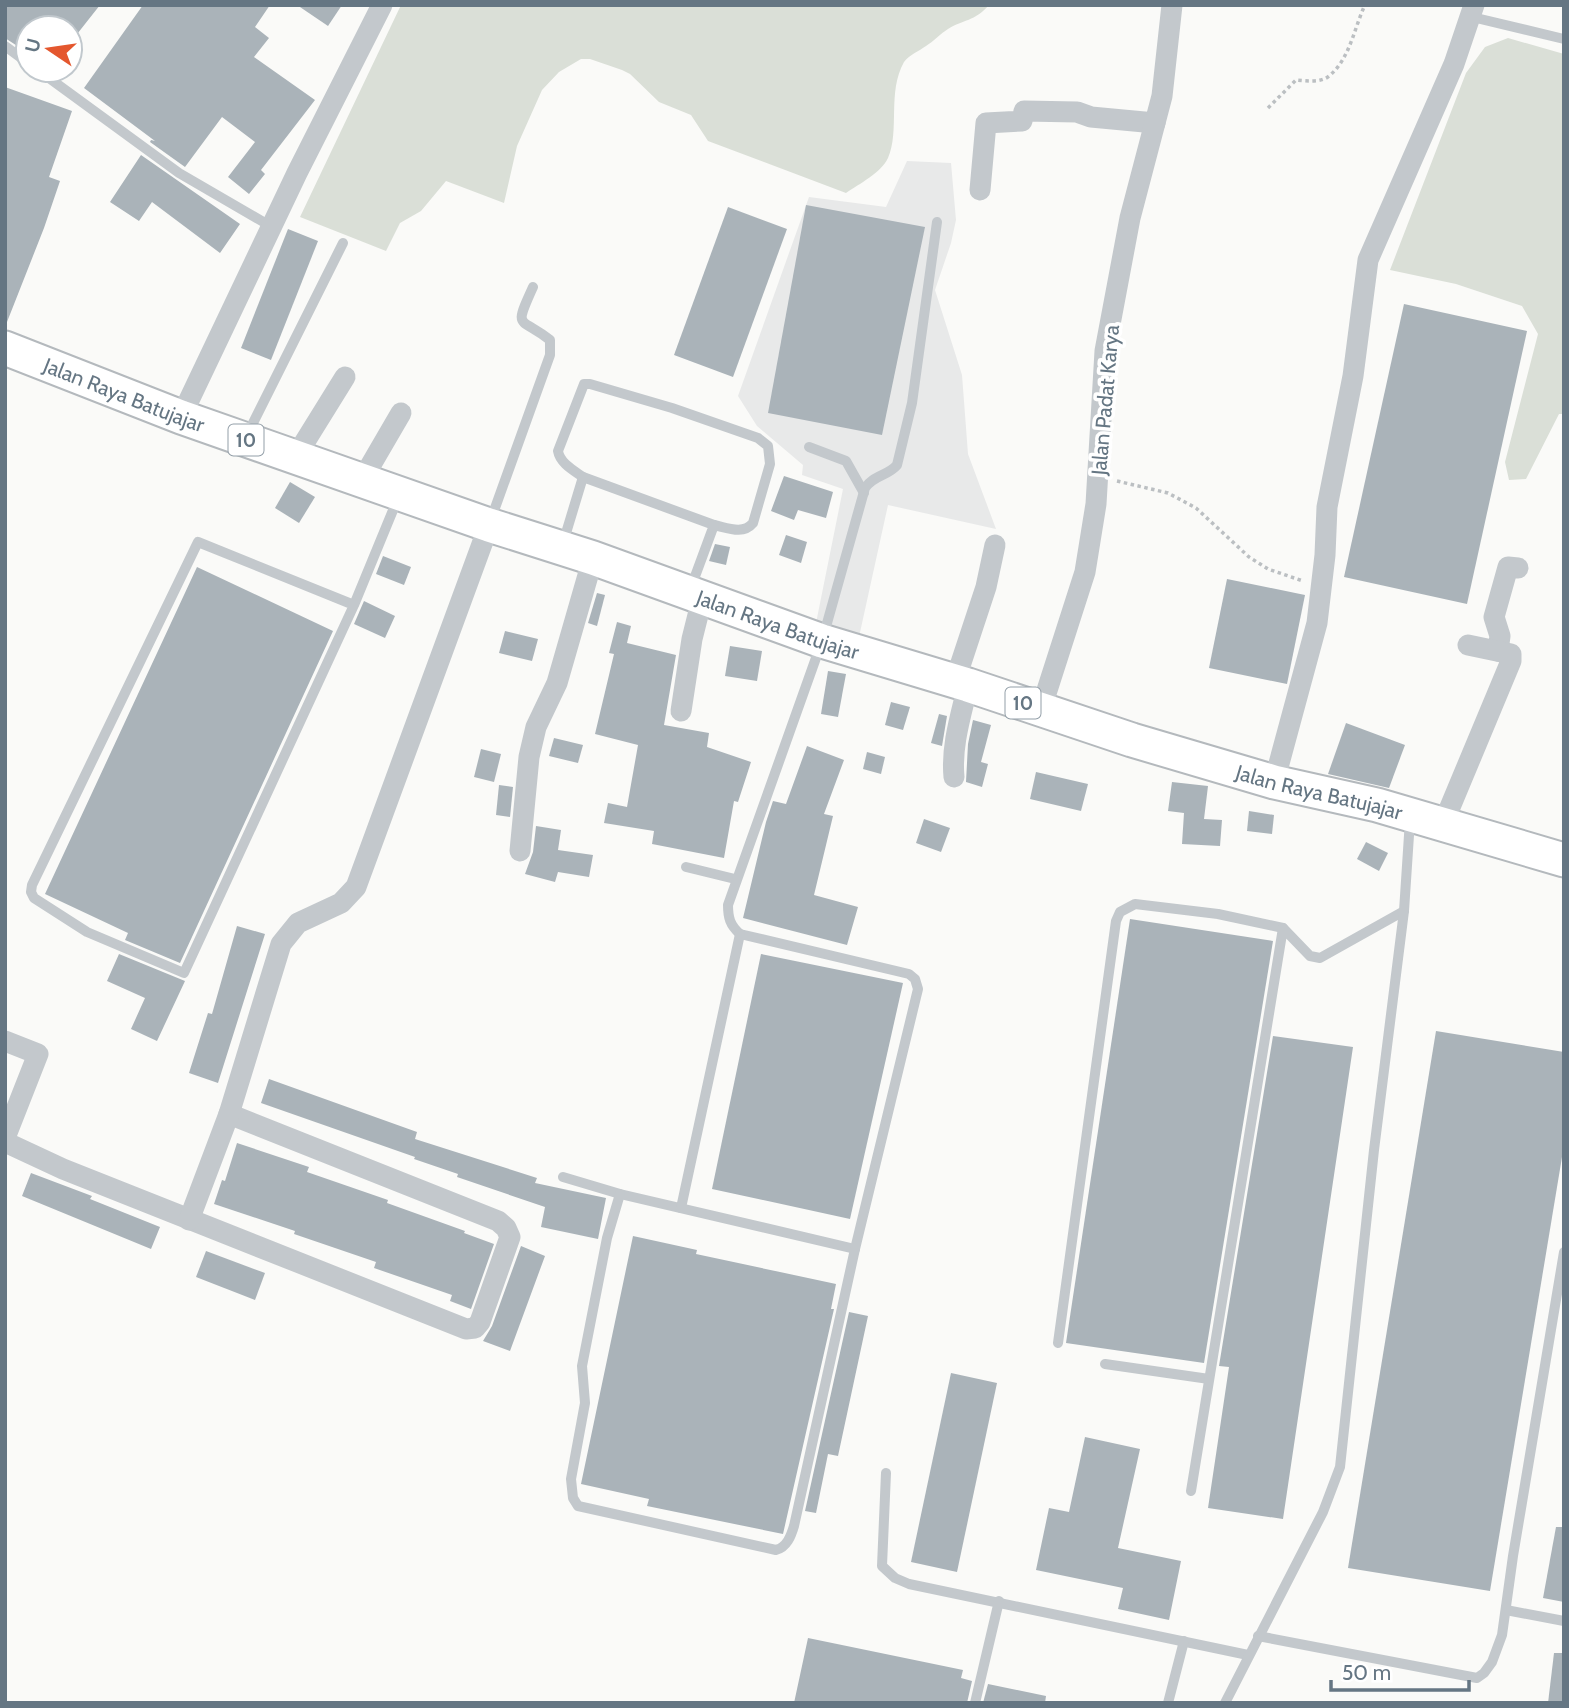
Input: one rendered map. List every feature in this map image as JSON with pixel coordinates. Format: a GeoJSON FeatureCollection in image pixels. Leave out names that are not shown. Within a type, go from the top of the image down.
{"type":"FeatureCollection","features":[{"type":"Feature","properties":{"kind":"highway","name":"Jalan Raya Batujajar"},"geometry":{"type":"LineString","coordinates":[[5,348],[245,440],[577,553],[822,641],[961,683],[1132,740],[1274,782],[1410,815],[1564,860]]}},
{"type":"Feature","properties":{"kind":"street"},"geometry":{"type":"LineString","coordinates":[[181,417],[382,5]]}},
{"type":"Feature","properties":{"kind":"street","name":"Jalan Padat Karya"},"geometry":{"type":"LineString","coordinates":[[1041,709],[1085,572],[1096,504],[1105,351],[1130,218],[1162,96],[1172,5]]}},
{"type":"Feature","properties":{"kind":"street"},"geometry":{"type":"LineString","coordinates":[[1274,782],[1317,623],[1327,507],[1353,376],[1368,260],[1452,69],[1473,11]]}},
{"type":"Feature","properties":{"kind":"street"},"geometry":{"type":"LineString","coordinates":[[980,190],[986,123],[1023,121],[1024,111],[1077,112],[1091,117],[1155,123]]}},
{"type":"Feature","properties":{"kind":"street"},"geometry":{"type":"LineString","coordinates":[[296,456],[345,377]]}},
{"type":"Feature","properties":{"kind":"street"},"geometry":{"type":"LineString","coordinates":[[362,480],[401,413]]}},
{"type":"Feature","properties":{"kind":"street"},"geometry":{"type":"LineString","coordinates":[[189,1220],[229,1114],[281,944],[288,932],[298,923],[341,902],[356,887],[489,525]]}},
{"type":"Feature","properties":{"kind":"street"},"geometry":{"type":"LineString","coordinates":[[954,777],[961,683],[995,545]]}},
{"type":"Feature","properties":{"kind":"street"},"geometry":{"type":"LineString","coordinates":[[520,851],[531,745],[539,716],[556,686],[577,553]]}},
{"type":"Feature","properties":{"kind":"street"},"geometry":{"type":"LineString","coordinates":[[1498,651],[1500,636],[1493,617],[1508,567],[1518,568]]}},
{"type":"Feature","properties":{"kind":"street"},"geometry":{"type":"LineString","coordinates":[[681,711],[696,596]]}},
{"type":"Feature","properties":{"kind":"street"},"geometry":{"type":"LineString","coordinates":[[1443,824],[1511,661],[1511,654],[1468,645]]}},
{"type":"Feature","properties":{"kind":"street"},"geometry":{"type":"LineString","coordinates":[[5,1041],[38,1054],[5,1140],[63,1169],[189,1220],[466,1329],[475,1328],[480,1322],[510,1237],[506,1228],[498,1221],[229,1114]]}},
{"type":"Feature","properties":{"kind":"lane"},"geometry":{"type":"LineString","coordinates":[[1473,11],[1564,39]]}},
{"type":"Feature","properties":{"kind":"lane"},"geometry":{"type":"LineString","coordinates":[[57,84],[178,173],[272,227]]}},
{"type":"Feature","properties":{"kind":"lane"},"geometry":{"type":"LineString","coordinates":[[620,1195],[607,1238],[582,1366],[585,1403],[571,1479],[573,1498],[578,1506],[776,1550],[790,1538],[794,1526],[855,1249],[918,995],[917,984],[909,974],[740,934],[732,928],[728,905],[822,641],[864,493],[872,480],[893,470],[897,465],[912,403],[937,222]]}},
{"type":"Feature","properties":{"kind":"lane"},"geometry":{"type":"LineString","coordinates":[[245,440],[343,243]]}},
{"type":"Feature","properties":{"kind":"lane"},"geometry":{"type":"LineString","coordinates":[[489,525],[550,355],[550,340],[527,327],[522,320],[522,311],[533,287]]}},
{"type":"Feature","properties":{"kind":"lane"},"geometry":{"type":"LineString","coordinates":[[584,384],[672,408],[758,439],[768,446],[770,464],[754,523],[747,530],[741,531],[714,525],[583,477],[559,457],[558,451],[584,384]]}},
{"type":"Feature","properties":{"kind":"lane"},"geometry":{"type":"LineString","coordinates":[[809,447],[846,461],[864,493]]}},
{"type":"Feature","properties":{"kind":"lane"},"geometry":{"type":"LineString","coordinates":[[577,553],[583,477]]}},
{"type":"Feature","properties":{"kind":"lane"},"geometry":{"type":"LineString","coordinates":[[354,605],[198,542],[32,886],[34,898],[87,932],[184,973],[354,605],[400,494]]}},
{"type":"Feature","properties":{"kind":"lane"},"geometry":{"type":"LineString","coordinates":[[696,596],[714,525]]}},
{"type":"Feature","properties":{"kind":"lane"},"geometry":{"type":"LineString","coordinates":[[1225,1703],[1324,1512],[1340,1467],[1374,1150],[1404,911],[1410,815]]}},
{"type":"Feature","properties":{"kind":"lane"},"geometry":{"type":"LineString","coordinates":[[686,867],[736,879]]}},
{"type":"Feature","properties":{"kind":"lane"},"geometry":{"type":"LineString","coordinates":[[1058,1343],[1116,921],[1120,912],[1135,904],[1218,914],[1283,928],[1310,956],[1320,958],[1404,911]]}},
{"type":"Feature","properties":{"kind":"lane"},"geometry":{"type":"LineString","coordinates":[[1191,1491],[1283,928]]}},
{"type":"Feature","properties":{"kind":"lane"},"geometry":{"type":"LineString","coordinates":[[681,1208],[740,934]]}},
{"type":"Feature","properties":{"kind":"lane"},"geometry":{"type":"LineString","coordinates":[[563,1177],[620,1195],[855,1249]]}},
{"type":"Feature","properties":{"kind":"lane"},"geometry":{"type":"LineString","coordinates":[[1258,1636],[1477,1678],[1484,1673],[1502,1636],[1564,1252]]}},
{"type":"Feature","properties":{"kind":"lane"},"geometry":{"type":"LineString","coordinates":[[1105,1364],[1209,1380]]}},
{"type":"Feature","properties":{"kind":"lane"},"geometry":{"type":"LineString","coordinates":[[886,1473],[882,1566],[886,1572],[909,1584],[1248,1655]]}},
{"type":"Feature","properties":{"kind":"lane"},"geometry":{"type":"LineString","coordinates":[[975,1703],[999,1601]]}},
{"type":"Feature","properties":{"kind":"lane"},"geometry":{"type":"LineString","coordinates":[[1506,1610],[1564,1621]]}},
{"type":"Feature","properties":{"kind":"lane"},"geometry":{"type":"LineString","coordinates":[[1168,1703],[1184,1641]]}},
{"type":"Feature","properties":{"kind":"path"},"geometry":{"type":"LineString","coordinates":[[1268,108],[1296,80],[1314,81],[1328,78],[1348,50],[1365,5]]}},
{"type":"Feature","properties":{"kind":"path"},"geometry":{"type":"LineString","coordinates":[[1097,475],[1168,493],[1196,508],[1249,557],[1268,569],[1322,587]]}},
{"type":"Feature","properties":{"kind":"shaded area"},"geometry":{"type":"Polygon","coordinates":[[[401,5],[989,5],[974,17],[948,29],[904,62],[896,86],[893,136],[888,158],[875,173],[846,193],[708,141],[691,115],[659,102],[630,74],[590,59],[581,59],[559,72],[542,90],[517,146],[504,203],[446,181],[421,211],[400,223],[386,251],[300,217],[401,5]]]}},
{"type":"Feature","properties":{"kind":"shaded area"},"geometry":{"type":"Polygon","coordinates":[[[1508,38],[1564,54],[1564,414],[1559,414],[1526,479],[1509,480],[1505,462],[1538,334],[1522,306],[1456,284],[1390,270],[1466,73],[1485,47],[1508,38]]]}},
{"type":"Feature","properties":{"kind":"shaded area"},"geometry":{"type":"Polygon","coordinates":[[[907,161],[951,163],[956,220],[935,290],[962,375],[968,454],[996,529],[888,505],[859,637],[815,628],[843,489],[802,475],[803,465],[757,426],[738,396],[809,197],[886,207],[907,161]]]}},
{"type":"Feature","properties":{"kind":"building"},"geometry":{"type":"Polygon","coordinates":[[[5,5],[100,5],[84,25],[84,14],[14,14],[14,44],[5,38],[5,5]]]}},
{"type":"Feature","properties":{"kind":"building"},"geometry":{"type":"Polygon","coordinates":[[[143,5],[270,5],[255,27],[269,38],[254,57],[315,100],[261,170],[265,174],[249,194],[228,177],[255,142],[222,117],[185,167],[84,88],[143,5]]]}},
{"type":"Feature","properties":{"kind":"building"},"geometry":{"type":"Polygon","coordinates":[[[297,5],[342,5],[328,26],[297,5]]]}},
{"type":"Feature","properties":{"kind":"building"},"geometry":{"type":"Polygon","coordinates":[[[5,87],[72,111],[49,177],[60,181],[7,322],[5,322],[5,87]]]}},
{"type":"Feature","properties":{"kind":"building"},"geometry":{"type":"Polygon","coordinates":[[[141,155],[240,224],[220,253],[152,202],[139,221],[110,202],[141,155]]]}},
{"type":"Feature","properties":{"kind":"building"},"geometry":{"type":"Polygon","coordinates":[[[806,205],[925,227],[882,435],[768,413],[806,205]]]}},
{"type":"Feature","properties":{"kind":"building"},"geometry":{"type":"Polygon","coordinates":[[[728,207],[787,229],[733,377],[674,355],[728,207]]]}},
{"type":"Feature","properties":{"kind":"building"},"geometry":{"type":"Polygon","coordinates":[[[288,229],[318,241],[271,360],[241,348],[288,229]]]}},
{"type":"Feature","properties":{"kind":"building"},"geometry":{"type":"Polygon","coordinates":[[[1404,304],[1527,331],[1467,604],[1344,577],[1404,304]]]}},
{"type":"Feature","properties":{"kind":"building"},"geometry":{"type":"Polygon","coordinates":[[[784,476],[833,492],[826,518],[798,510],[794,520],[771,511],[784,476]]]}},
{"type":"Feature","properties":{"kind":"building"},"geometry":{"type":"Polygon","coordinates":[[[290,482],[315,497],[299,523],[275,508],[290,482]]]}},
{"type":"Feature","properties":{"kind":"building"},"geometry":{"type":"Polygon","coordinates":[[[786,535],[807,542],[801,563],[779,555],[786,535]]]}},
{"type":"Feature","properties":{"kind":"building"},"geometry":{"type":"Polygon","coordinates":[[[715,544],[730,547],[726,565],[709,561],[715,544]]]}},
{"type":"Feature","properties":{"kind":"building"},"geometry":{"type":"Polygon","coordinates":[[[383,556],[411,567],[404,585],[376,574],[383,556]]]}},
{"type":"Feature","properties":{"kind":"building"},"geometry":{"type":"Polygon","coordinates":[[[197,567],[333,631],[180,963],[125,940],[128,933],[45,894],[197,567]]]}},
{"type":"Feature","properties":{"kind":"building"},"geometry":{"type":"Polygon","coordinates":[[[1227,579],[1305,595],[1287,684],[1209,668],[1227,579]]]}},
{"type":"Feature","properties":{"kind":"building"},"geometry":{"type":"Polygon","coordinates":[[[597,593],[605,595],[597,626],[588,623],[597,593]]]}},
{"type":"Feature","properties":{"kind":"building"},"geometry":{"type":"Polygon","coordinates":[[[364,601],[395,616],[385,638],[354,624],[364,601]]]}},
{"type":"Feature","properties":{"kind":"building"},"geometry":{"type":"Polygon","coordinates":[[[617,622],[631,626],[627,643],[676,655],[664,725],[709,733],[707,747],[751,762],[738,802],[734,801],[724,858],[652,844],[654,831],[604,823],[608,803],[627,807],[638,745],[595,734],[614,654],[609,653],[617,622]]]}},
{"type":"Feature","properties":{"kind":"building"},"geometry":{"type":"Polygon","coordinates":[[[505,631],[538,639],[532,661],[499,653],[505,631]]]}},
{"type":"Feature","properties":{"kind":"building"},"geometry":{"type":"Polygon","coordinates":[[[730,646],[762,651],[757,681],[725,676],[730,646]]]}},
{"type":"Feature","properties":{"kind":"building"},"geometry":{"type":"Polygon","coordinates":[[[828,671],[846,674],[838,717],[821,714],[828,671]]]}},
{"type":"Feature","properties":{"kind":"building"},"geometry":{"type":"Polygon","coordinates":[[[891,702],[910,707],[903,730],[885,725],[891,702]]]}},
{"type":"Feature","properties":{"kind":"building"},"geometry":{"type":"Polygon","coordinates":[[[939,714],[947,716],[942,746],[931,743],[939,714]]]}},
{"type":"Feature","properties":{"kind":"building"},"geometry":{"type":"Polygon","coordinates":[[[973,720],[991,725],[981,762],[988,764],[982,787],[966,782],[968,744],[973,720]]]}},
{"type":"Feature","properties":{"kind":"building"},"geometry":{"type":"Polygon","coordinates":[[[1346,723],[1405,745],[1389,788],[1328,774],[1346,723]]]}},
{"type":"Feature","properties":{"kind":"building"},"geometry":{"type":"Polygon","coordinates":[[[554,738],[583,745],[578,763],[549,756],[554,738]]]}},
{"type":"Feature","properties":{"kind":"building"},"geometry":{"type":"Polygon","coordinates":[[[807,746],[844,760],[824,814],[833,816],[814,895],[858,907],[847,945],[743,918],[773,801],[786,804],[807,746]]]}},
{"type":"Feature","properties":{"kind":"building"},"geometry":{"type":"Polygon","coordinates":[[[481,749],[501,754],[494,782],[474,777],[481,749]]]}},
{"type":"Feature","properties":{"kind":"building"},"geometry":{"type":"Polygon","coordinates":[[[867,752],[885,757],[881,774],[863,769],[867,752]]]}},
{"type":"Feature","properties":{"kind":"building"},"geometry":{"type":"Polygon","coordinates":[[[1036,772],[1088,784],[1081,811],[1030,799],[1036,772]]]}},
{"type":"Feature","properties":{"kind":"building"},"geometry":{"type":"Polygon","coordinates":[[[1172,782],[1208,786],[1204,819],[1222,820],[1220,846],[1182,844],[1184,813],[1168,811],[1172,782]]]}},
{"type":"Feature","properties":{"kind":"building"},"geometry":{"type":"Polygon","coordinates":[[[499,785],[513,787],[510,817],[496,815],[499,785]]]}},
{"type":"Feature","properties":{"kind":"building"},"geometry":{"type":"Polygon","coordinates":[[[1249,811],[1274,815],[1272,834],[1247,831],[1249,811]]]}},
{"type":"Feature","properties":{"kind":"building"},"geometry":{"type":"Polygon","coordinates":[[[924,819],[950,828],[941,852],[916,843],[924,819]]]}},
{"type":"Feature","properties":{"kind":"building"},"geometry":{"type":"Polygon","coordinates":[[[536,826],[561,830],[558,850],[593,855],[589,877],[558,872],[555,882],[525,874],[533,852],[536,826]]]}},
{"type":"Feature","properties":{"kind":"building"},"geometry":{"type":"Polygon","coordinates":[[[1366,842],[1388,853],[1379,871],[1357,859],[1366,842]]]}},
{"type":"Feature","properties":{"kind":"building"},"geometry":{"type":"Polygon","coordinates":[[[1130,919],[1273,941],[1204,1363],[1066,1343],[1130,919]]]}},
{"type":"Feature","properties":{"kind":"building"},"geometry":{"type":"Polygon","coordinates":[[[237,926],[265,934],[218,1083],[189,1073],[208,1013],[212,1014],[237,926]]]}},
{"type":"Feature","properties":{"kind":"building"},"geometry":{"type":"Polygon","coordinates":[[[119,954],[185,981],[157,1041],[131,1029],[145,998],[107,981],[119,954]]]}},
{"type":"Feature","properties":{"kind":"building"},"geometry":{"type":"Polygon","coordinates":[[[761,954],[903,983],[850,1219],[712,1189],[761,954]]]}},
{"type":"Feature","properties":{"kind":"building"},"geometry":{"type":"Polygon","coordinates":[[[1436,1031],[1564,1052],[1564,1145],[1490,1591],[1348,1568],[1436,1031]]]}},
{"type":"Feature","properties":{"kind":"building"},"geometry":{"type":"Polygon","coordinates":[[[1273,1036],[1353,1047],[1283,1519],[1208,1508],[1229,1367],[1219,1366],[1273,1036]]]}},
{"type":"Feature","properties":{"kind":"building"},"geometry":{"type":"Polygon","coordinates":[[[269,1079],[417,1132],[415,1139],[537,1178],[535,1183],[606,1198],[598,1239],[541,1227],[545,1207],[457,1177],[458,1174],[414,1159],[415,1157],[261,1103],[269,1079]]]}},
{"type":"Feature","properties":{"kind":"building"},"geometry":{"type":"Polygon","coordinates":[[[237,1143],[309,1167],[307,1172],[388,1200],[387,1203],[494,1244],[471,1309],[450,1301],[452,1295],[374,1268],[376,1262],[214,1204],[222,1180],[225,1181],[237,1143]]]}},
{"type":"Feature","properties":{"kind":"building"},"geometry":{"type":"Polygon","coordinates":[[[31,1173],[92,1196],[90,1199],[160,1227],[151,1249],[22,1196],[31,1173]]]}},
{"type":"Feature","properties":{"kind":"building"},"geometry":{"type":"Polygon","coordinates":[[[633,1236],[697,1250],[696,1254],[836,1284],[831,1309],[834,1309],[783,1534],[647,1506],[649,1499],[581,1484],[633,1236]]]}},
{"type":"Feature","properties":{"kind":"building"},"geometry":{"type":"Polygon","coordinates":[[[521,1246],[545,1256],[510,1351],[483,1341],[492,1326],[521,1246]]]}},
{"type":"Feature","properties":{"kind":"building"},"geometry":{"type":"Polygon","coordinates":[[[206,1251],[265,1273],[255,1300],[196,1277],[206,1251]]]}},
{"type":"Feature","properties":{"kind":"building"},"geometry":{"type":"Polygon","coordinates":[[[849,1312],[868,1316],[838,1456],[828,1454],[816,1513],[805,1511],[849,1312]]]}},
{"type":"Feature","properties":{"kind":"building"},"geometry":{"type":"Polygon","coordinates":[[[951,1373],[997,1383],[957,1572],[911,1562],[951,1373]]]}},
{"type":"Feature","properties":{"kind":"building"},"geometry":{"type":"Polygon","coordinates":[[[1085,1437],[1140,1449],[1118,1548],[1181,1561],[1169,1620],[1118,1609],[1123,1588],[1036,1570],[1049,1508],[1069,1512],[1085,1437]]]}},
{"type":"Feature","properties":{"kind":"building"},"geometry":{"type":"Polygon","coordinates":[[[1556,1527],[1564,1527],[1564,1602],[1543,1598],[1556,1527]]]}},
{"type":"Feature","properties":{"kind":"building"},"geometry":{"type":"Polygon","coordinates":[[[808,1638],[963,1670],[961,1678],[972,1681],[967,1703],[794,1703],[808,1638]]]}},
{"type":"Feature","properties":{"kind":"building"},"geometry":{"type":"Polygon","coordinates":[[[1554,1653],[1564,1653],[1564,1703],[1548,1703],[1554,1653]]]}},
{"type":"Feature","properties":{"kind":"building"},"geometry":{"type":"Polygon","coordinates":[[[988,1684],[1046,1696],[1045,1703],[983,1703],[988,1684]]]}}]}
